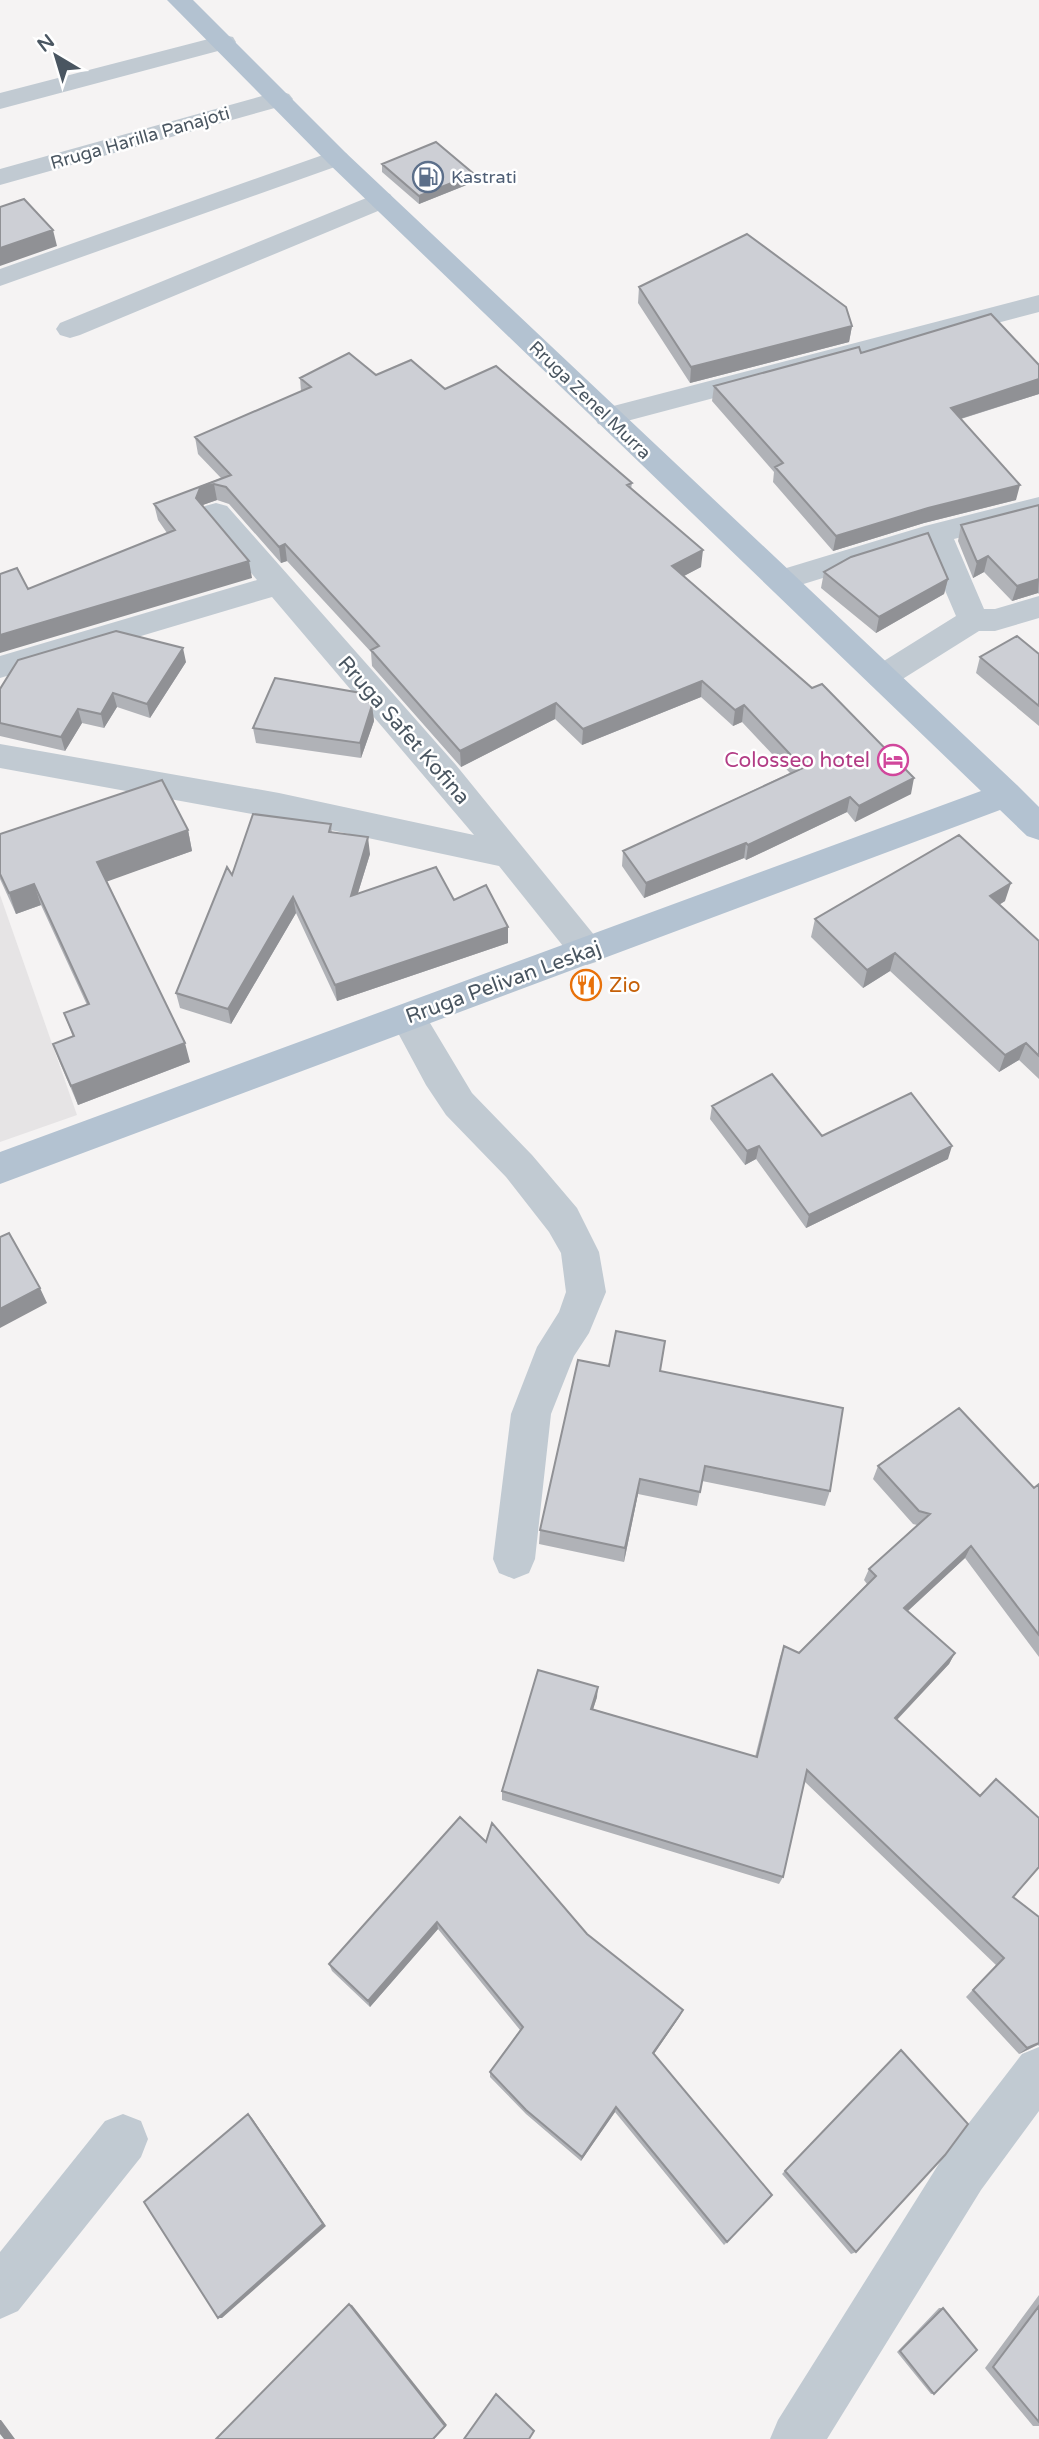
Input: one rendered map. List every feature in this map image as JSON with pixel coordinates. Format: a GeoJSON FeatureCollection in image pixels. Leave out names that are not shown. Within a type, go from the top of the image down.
{"type":"FeatureCollection","features":[{"type":"Feature","properties":{"kind":"main road","name":"Rruga Zenel Murra"},"geometry":{"type":"LineString","coordinates":[[179,0],[224,42],[337,158],[1039,827]]}},
{"type":"Feature","properties":{"kind":"main road","name":"Rruga Pelivan Leskaj"},"geometry":{"type":"LineString","coordinates":[[0,1168],[1006,795]]}},
{"type":"Feature","properties":{"kind":"street"},"geometry":{"type":"LineString","coordinates":[[0,101],[224,42]]}},
{"type":"Feature","properties":{"kind":"street","name":"Rruga Harilla Panajoti"},"geometry":{"type":"LineString","coordinates":[[0,177],[280,99]]}},
{"type":"Feature","properties":{"kind":"street"},"geometry":{"type":"LineString","coordinates":[[0,278],[337,158]]}},
{"type":"Feature","properties":{"kind":"street"},"geometry":{"type":"LineString","coordinates":[[70,329],[381,200]]}},
{"type":"Feature","properties":{"kind":"street"},"geometry":{"type":"LineString","coordinates":[[608,417],[1039,303]]}},
{"type":"Feature","properties":{"kind":"street"},"geometry":{"type":"LineString","coordinates":[[780,580],[936,533],[1039,507]]}},
{"type":"Feature","properties":{"kind":"street","name":"Rruga Safet Kofina"},"geometry":{"type":"LineString","coordinates":[[216,513],[444,774],[587,951]]}},
{"type":"Feature","properties":{"kind":"street"},"geometry":{"type":"LineString","coordinates":[[936,533],[973,620]]}},
{"type":"Feature","properties":{"kind":"street"},"geometry":{"type":"LineString","coordinates":[[0,667],[278,584]]}},
{"type":"Feature","properties":{"kind":"street"},"geometry":{"type":"LineString","coordinates":[[882,677],[973,620],[995,620],[1039,607]]}},
{"type":"Feature","properties":{"kind":"street"},"geometry":{"type":"LineString","coordinates":[[0,756],[279,806],[508,855]]}},
{"type":"Feature","properties":{"kind":"street"},"geometry":{"type":"LineString","coordinates":[[408,1018],[459,1104],[528,1177],[563,1220],[580,1252],[586,1292],[575,1321],[557,1347],[531,1414],[514,1559]]}},
{"type":"Feature","properties":{"kind":"street"},"geometry":{"type":"LineString","coordinates":[[797,2439],[963,2172],[1039,2071]]}},
{"type":"Feature","properties":{"kind":"street"},"geometry":{"type":"LineString","coordinates":[[0,2293],[123,2138]]}},
{"type":"Feature","properties":{"kind":"shaded area"},"geometry":{"type":"Polygon","coordinates":[[[0,895],[77,1115],[0,1142],[0,895]]]}},
{"type":"Feature","properties":{"kind":"building","name":"Kastrati"},"geometry":{"type":"Polygon","coordinates":[[[436,142],[474,174],[419,196],[382,164],[436,142]]]}},
{"type":"Feature","properties":{"kind":"building"},"geometry":{"type":"Polygon","coordinates":[[[24,199],[53,230],[0,248],[0,207],[24,199]]]}},
{"type":"Feature","properties":{"kind":"building"},"geometry":{"type":"Polygon","coordinates":[[[747,234],[846,307],[852,326],[691,367],[639,287],[747,234]]]}},
{"type":"Feature","properties":{"kind":"building"},"geometry":{"type":"Polygon","coordinates":[[[991,314],[1039,365],[1039,379],[951,408],[1020,485],[928,508],[836,536],[775,467],[783,463],[714,386],[859,347],[861,353],[991,314]]]}},
{"type":"Feature","properties":{"kind":"building"},"geometry":{"type":"Polygon","coordinates":[[[349,353],[376,375],[411,360],[445,389],[496,366],[632,483],[627,485],[703,550],[672,566],[812,688],[822,684],[914,778],[859,806],[850,797],[748,845],[746,843],[646,883],[623,851],[803,768],[744,705],[735,710],[702,681],[583,729],[556,703],[460,751],[371,650],[379,646],[285,544],[279,547],[226,487],[214,484],[200,488],[196,498],[249,561],[0,635],[0,574],[17,568],[28,589],[175,530],[154,504],[231,475],[195,437],[311,387],[300,378],[349,353]]]}},
{"type":"Feature","properties":{"kind":"building"},"geometry":{"type":"Polygon","coordinates":[[[1039,505],[1039,579],[1017,586],[988,556],[977,562],[961,525],[1039,505]]]}},
{"type":"Feature","properties":{"kind":"building"},"geometry":{"type":"Polygon","coordinates":[[[928,533],[948,579],[879,617],[824,572],[851,557],[928,533]]]}},
{"type":"Feature","properties":{"kind":"building"},"geometry":{"type":"Polygon","coordinates":[[[116,631],[183,648],[147,704],[113,693],[101,714],[78,709],[61,737],[0,723],[0,689],[18,660],[116,631]]]}},
{"type":"Feature","properties":{"kind":"building"},"geometry":{"type":"Polygon","coordinates":[[[1017,636],[1039,654],[1039,706],[980,657],[1017,636]]]}},
{"type":"Feature","properties":{"kind":"building"},"geometry":{"type":"Polygon","coordinates":[[[275,678],[361,693],[372,705],[360,743],[253,728],[275,678]]]}},
{"type":"Feature","properties":{"kind":"building"},"geometry":{"type":"Polygon","coordinates":[[[162,780],[188,830],[97,862],[185,1043],[71,1086],[53,1044],[74,1036],[64,1013],[89,1004],[34,884],[9,893],[0,874],[0,834],[162,780]]]}},
{"type":"Feature","properties":{"kind":"building"},"geometry":{"type":"Polygon","coordinates":[[[253,814],[331,824],[329,832],[368,837],[351,896],[436,867],[454,900],[486,885],[508,927],[335,985],[293,897],[228,1009],[176,993],[227,867],[232,875],[253,814]]]}},
{"type":"Feature","properties":{"kind":"building"},"geometry":{"type":"Polygon","coordinates":[[[959,835],[1011,883],[990,896],[1039,941],[1039,1056],[1026,1043],[1005,1055],[895,953],[867,970],[815,919],[959,835]]]}},
{"type":"Feature","properties":{"kind":"building"},"geometry":{"type":"Polygon","coordinates":[[[772,1074],[822,1136],[911,1093],[952,1146],[809,1215],[759,1146],[747,1151],[712,1106],[772,1074]]]}},
{"type":"Feature","properties":{"kind":"building"},"geometry":{"type":"Polygon","coordinates":[[[9,1233],[40,1288],[0,1309],[0,1237],[9,1233]]]}},
{"type":"Feature","properties":{"kind":"building"},"geometry":{"type":"Polygon","coordinates":[[[616,1331],[665,1341],[660,1371],[843,1408],[830,1491],[705,1466],[700,1492],[640,1479],[625,1548],[540,1530],[578,1360],[609,1366],[616,1331]]]}},
{"type":"Feature","properties":{"kind":"building"},"geometry":{"type":"Polygon","coordinates":[[[959,1408],[1034,1488],[1039,1484],[1039,1635],[971,1546],[904,1608],[955,1653],[895,1718],[980,1796],[996,1779],[1039,1818],[1039,1867],[1013,1897],[1039,1917],[1039,2043],[1027,2048],[973,1990],[1004,1958],[807,1770],[783,1877],[502,1791],[538,1670],[598,1687],[591,1709],[757,1757],[784,1646],[799,1653],[876,1576],[869,1569],[930,1514],[919,1511],[878,1466],[959,1408]]]}},
{"type":"Feature","properties":{"kind":"building"},"geometry":{"type":"Polygon","coordinates":[[[460,1817],[486,1842],[492,1823],[587,1934],[683,2010],[653,2053],[772,2195],[727,2242],[616,2107],[582,2157],[526,2110],[490,2072],[523,2027],[437,1922],[368,2001],[329,1964],[460,1817]]]}},
{"type":"Feature","properties":{"kind":"building"},"geometry":{"type":"Polygon","coordinates":[[[901,2050],[968,2124],[945,2155],[856,2252],[785,2171],[901,2050]]]}},
{"type":"Feature","properties":{"kind":"building"},"geometry":{"type":"Polygon","coordinates":[[[248,2114],[323,2224],[218,2318],[144,2202],[248,2114]]]}},
{"type":"Feature","properties":{"kind":"building"},"geometry":{"type":"Polygon","coordinates":[[[349,2304],[445,2426],[433,2439],[216,2439],[349,2304]]]}},
{"type":"Feature","properties":{"kind":"building"},"geometry":{"type":"Polygon","coordinates":[[[1039,2306],[1039,2422],[993,2367],[1039,2306]]]}},
{"type":"Feature","properties":{"kind":"building"},"geometry":{"type":"Polygon","coordinates":[[[943,2308],[977,2350],[934,2394],[900,2351],[943,2308]]]}},
{"type":"Feature","properties":{"kind":"building"},"geometry":{"type":"Polygon","coordinates":[[[496,2394],[534,2431],[529,2439],[464,2439],[496,2394]]]}},
{"type":"Feature","properties":{"kind":"place","name":"Kastrati"},"geometry":{"type":"Point","coordinates":[428,177]}},
{"type":"Feature","properties":{"kind":"place","name":"Colosseo hotel"},"geometry":{"type":"Point","coordinates":[893,760]}},
{"type":"Feature","properties":{"kind":"place","name":"Zio"},"geometry":{"type":"Point","coordinates":[586,985]}}]}
